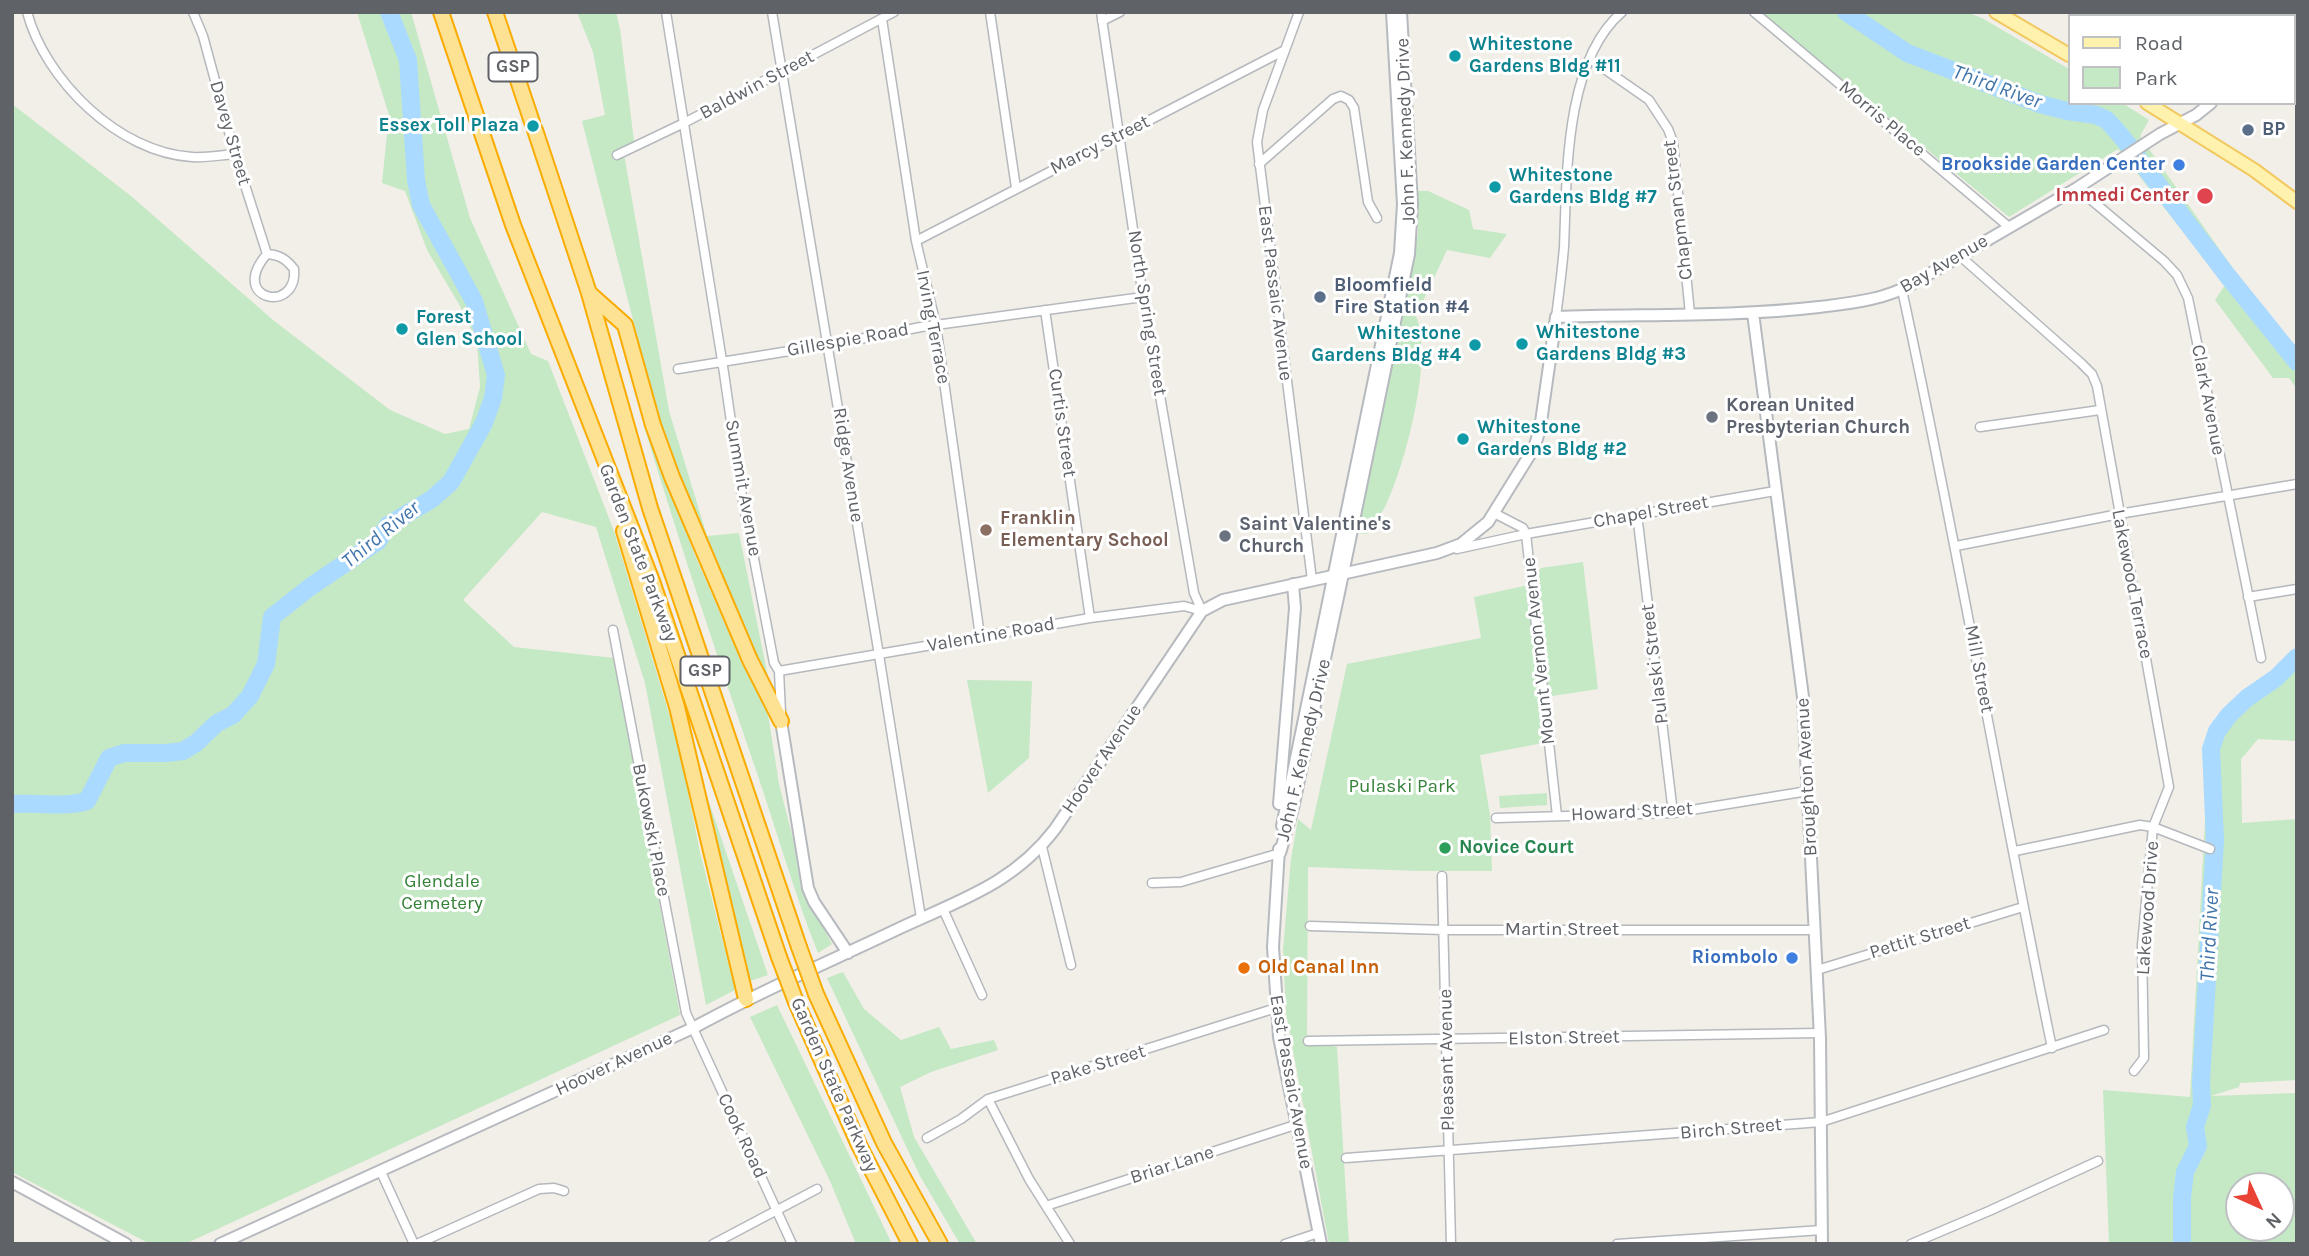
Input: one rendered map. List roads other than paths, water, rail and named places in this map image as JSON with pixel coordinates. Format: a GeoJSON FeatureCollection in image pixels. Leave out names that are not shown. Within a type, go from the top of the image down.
{"type":"FeatureCollection","features":[{"type":"Feature","properties":{"kind":"highway","name":"Garden State Parkway"},"geometry":{"type":"LineString","coordinates":[[441,12],[508,213],[652,581],[796,1002],[859,1145],[910,1244]]}},
{"type":"Feature","properties":{"kind":"highway","name":"Garden State Parkway"},"geometry":{"type":"LineString","coordinates":[[495,12],[589,293],[650,508],[799,947],[816,994],[884,1143],[940,1244]]}},
{"type":"Feature","properties":{"kind":"highway"},"geometry":{"type":"LineString","coordinates":[[589,293],[625,326],[653,425],[672,477],[739,635],[781,721]]}},
{"type":"Feature","properties":{"kind":"highway"},"geometry":{"type":"LineString","coordinates":[[602,456],[677,707],[746,999]]}},
{"type":"Feature","properties":{"kind":"main road"},"geometry":{"type":"LineString","coordinates":[[1996,12],[2068,54]]}},
{"type":"Feature","properties":{"kind":"main road"},"geometry":{"type":"LineString","coordinates":[[2150,105],[2254,170],[2297,202]]}},
{"type":"Feature","properties":{"kind":"street"},"geometry":{"type":"LineString","coordinates":[[27,12],[44,55],[60,78],[83,105],[118,130],[148,145],[191,158],[235,154]]}},
{"type":"Feature","properties":{"kind":"street","name":"Davey Street"},"geometry":{"type":"LineString","coordinates":[[194,12],[267,254]]}},
{"type":"Feature","properties":{"kind":"street","name":"Summit Avenue"},"geometry":{"type":"LineString","coordinates":[[666,12],[723,362],[741,491],[774,663],[779,671],[781,721],[808,888],[814,902],[848,953]]}},
{"type":"Feature","properties":{"kind":"street","name":"Ridge Avenue"},"geometry":{"type":"LineString","coordinates":[[772,12],[921,918]]}},
{"type":"Feature","properties":{"kind":"street","name":"Baldwin Street"},"geometry":{"type":"LineString","coordinates":[[617,155],[684,123],[894,12]]}},
{"type":"Feature","properties":{"kind":"street"},"geometry":{"type":"LineString","coordinates":[[990,12],[1016,188]]}},
{"type":"Feature","properties":{"kind":"street"},"geometry":{"type":"LineString","coordinates":[[1102,17],[1120,12]]}},
{"type":"Feature","properties":{"kind":"street","name":"East Passaic Avenue"},"geometry":{"type":"LineString","coordinates":[[1299,12],[1258,126],[1259,164],[1312,580]]}},
{"type":"Feature","properties":{"kind":"street","name":"John F. Kennedy Drive"},"geometry":{"type":"LineString","coordinates":[[1338,574],[1400,253],[1403,204],[1392,12]]}},
{"type":"Feature","properties":{"kind":"street","name":"John F. Kennedy Drive"},"geometry":{"type":"LineString","coordinates":[[1280,853],[1284,810],[1409,254],[1411,193],[1401,12]]}},
{"type":"Feature","properties":{"kind":"street"},"geometry":{"type":"LineString","coordinates":[[1202,611],[1223,600],[1437,553],[1471,537],[1494,513],[1538,439],[1563,254],[1569,143],[1580,87],[1590,59],[1610,23],[1622,12]]}},
{"type":"Feature","properties":{"kind":"street","name":"Morris Place"},"geometry":{"type":"LineString","coordinates":[[1754,12],[2009,227]]}},
{"type":"Feature","properties":{"kind":"street"},"geometry":{"type":"LineString","coordinates":[[2294,12],[2297,18]]}},
{"type":"Feature","properties":{"kind":"street","name":"North Spring Street"},"geometry":{"type":"LineString","coordinates":[[1102,17],[1143,297],[1194,593],[1202,611]]}},
{"type":"Feature","properties":{"kind":"street","name":"Irving Terrace"},"geometry":{"type":"LineString","coordinates":[[882,19],[916,241],[936,325],[980,636]]}},
{"type":"Feature","properties":{"kind":"street","name":"Marcy Street"},"geometry":{"type":"LineString","coordinates":[[916,241],[1285,50]]}},
{"type":"Feature","properties":{"kind":"street","name":"Chapman Street"},"geometry":{"type":"LineString","coordinates":[[1590,59],[1649,100],[1668,128],[1673,142],[1690,314]]}},
{"type":"Feature","properties":{"kind":"street"},"geometry":{"type":"LineString","coordinates":[[1259,164],[1333,99],[1341,96],[1349,100],[1354,108],[1368,202],[1377,218]]}},
{"type":"Feature","properties":{"kind":"street","name":"Bay Avenue"},"geometry":{"type":"LineString","coordinates":[[1556,317],[1753,313],[1867,300],[1902,290],[2077,187],[2208,105]]}},
{"type":"Feature","properties":{"kind":"street","name":"Clark Avenue"},"geometry":{"type":"LineString","coordinates":[[2077,187],[2164,261],[2177,275],[2188,298],[2261,658]]}},
{"type":"Feature","properties":{"kind":"street"},"geometry":{"type":"LineString","coordinates":[[267,254],[287,260],[294,269],[292,287],[287,293],[269,296],[260,292],[254,284],[254,274],[267,254]]}},
{"type":"Feature","properties":{"kind":"street","name":"Lakewood Terrace"},"geometry":{"type":"LineString","coordinates":[[1960,256],[2087,369],[2097,386],[2169,787],[2153,827]]}},
{"type":"Feature","properties":{"kind":"street","name":"Mill Street"},"geometry":{"type":"LineString","coordinates":[[1902,290],[1956,546],[2052,1048]]}},
{"type":"Feature","properties":{"kind":"street","name":"Gillespie Road"},"geometry":{"type":"LineString","coordinates":[[678,369],[936,325],[1143,297]]}},
{"type":"Feature","properties":{"kind":"street","name":"Curtis Street"},"geometry":{"type":"LineString","coordinates":[[1045,310],[1090,618]]}},
{"type":"Feature","properties":{"kind":"street","name":"Broughton Avenue"},"geometry":{"type":"LineString","coordinates":[[1753,313],[1803,697],[1820,1033],[1822,1244]]}},
{"type":"Feature","properties":{"kind":"street"},"geometry":{"type":"LineString","coordinates":[[1980,427],[2100,410]]}},
{"type":"Feature","properties":{"kind":"street"},"geometry":{"type":"LineString","coordinates":[[1956,546],[2119,514],[2297,484]]}},
{"type":"Feature","properties":{"kind":"street","name":"Chapel Street"},"geometry":{"type":"LineString","coordinates":[[1527,534],[1775,491]]}},
{"type":"Feature","properties":{"kind":"street"},"geometry":{"type":"LineString","coordinates":[[1494,513],[1524,528],[1527,534]]}},
{"type":"Feature","properties":{"kind":"street","name":"Pulaski Street"},"geometry":{"type":"LineString","coordinates":[[1637,514],[1673,813]]}},
{"type":"Feature","properties":{"kind":"street","name":"Mount Vernon Avenue"},"geometry":{"type":"LineString","coordinates":[[1437,553],[1527,534],[1557,817]]}},
{"type":"Feature","properties":{"kind":"street","name":"East Passaic Avenue"},"geometry":{"type":"LineString","coordinates":[[1293,584],[1294,608],[1279,808],[1280,853],[1273,947],[1279,1037],[1320,1238]]}},
{"type":"Feature","properties":{"kind":"street"},"geometry":{"type":"LineString","coordinates":[[2248,597],[2297,589]]}},
{"type":"Feature","properties":{"kind":"street","name":"Valentine Road"},"geometry":{"type":"LineString","coordinates":[[779,671],[1090,618],[1184,606],[1202,611]]}},
{"type":"Feature","properties":{"kind":"street","name":"Hoover Avenue"},"geometry":{"type":"LineString","coordinates":[[220,1244],[693,1028],[746,999],[998,882],[1042,847],[1202,611]]}},
{"type":"Feature","properties":{"kind":"street","name":"Bukowski Place"},"geometry":{"type":"LineString","coordinates":[[613,630],[681,993],[693,1028]]}},
{"type":"Feature","properties":{"kind":"street","name":"Howard Street"},"geometry":{"type":"LineString","coordinates":[[1496,818],[1673,813],[1808,791]]}},
{"type":"Feature","properties":{"kind":"street"},"geometry":{"type":"LineString","coordinates":[[2015,851],[2140,825],[2153,827],[2210,849]]}},
{"type":"Feature","properties":{"kind":"street","name":"Lakewood Drive"},"geometry":{"type":"LineString","coordinates":[[2134,1071],[2144,1058],[2142,945],[2153,827]]}},
{"type":"Feature","properties":{"kind":"street"},"geometry":{"type":"LineString","coordinates":[[1042,847],[1071,965]]}},
{"type":"Feature","properties":{"kind":"street"},"geometry":{"type":"LineString","coordinates":[[1152,883],[1181,882],[1280,853]]}},
{"type":"Feature","properties":{"kind":"street","name":"Pleasant Avenue"},"geometry":{"type":"LineString","coordinates":[[1443,876],[1451,1244]]}},
{"type":"Feature","properties":{"kind":"street","name":"Pettit Street"},"geometry":{"type":"LineString","coordinates":[[1817,970],[2023,907]]}},
{"type":"Feature","properties":{"kind":"street"},"geometry":{"type":"LineString","coordinates":[[943,909],[982,995]]}},
{"type":"Feature","properties":{"kind":"street","name":"Martin Street"},"geometry":{"type":"LineString","coordinates":[[1310,926],[1444,930],[1815,930]]}},
{"type":"Feature","properties":{"kind":"street","name":"Pake Street"},"geometry":{"type":"LineString","coordinates":[[927,1138],[961,1119],[988,1099],[1276,1008]]}},
{"type":"Feature","properties":{"kind":"street","name":"Cook Road"},"geometry":{"type":"LineString","coordinates":[[693,1028],[792,1244]]}},
{"type":"Feature","properties":{"kind":"street","name":"Birch Street"},"geometry":{"type":"LineString","coordinates":[[1346,1158],[1821,1122],[2104,1030]]}},
{"type":"Feature","properties":{"kind":"street","name":"Elston Street"},"geometry":{"type":"LineString","coordinates":[[1308,1041],[1820,1033]]}},
{"type":"Feature","properties":{"kind":"street"},"geometry":{"type":"LineString","coordinates":[[988,1099],[1029,1179],[1070,1244]]}},
{"type":"Feature","properties":{"kind":"street","name":"Briar Lane"},"geometry":{"type":"LineString","coordinates":[[1046,1206],[1297,1124]]}},
{"type":"Feature","properties":{"kind":"street"},"geometry":{"type":"LineString","coordinates":[[1911,1244],[2098,1161]]}},
{"type":"Feature","properties":{"kind":"street"},"geometry":{"type":"LineString","coordinates":[[381,1172],[415,1244],[539,1189],[554,1188],[564,1191]]}},
{"type":"Feature","properties":{"kind":"street"},"geometry":{"type":"LineString","coordinates":[[12,1182],[126,1244]]}},
{"type":"Feature","properties":{"kind":"street"},"geometry":{"type":"LineString","coordinates":[[713,1244],[817,1188]]}},
{"type":"Feature","properties":{"kind":"street"},"geometry":{"type":"LineString","coordinates":[[1617,1244],[1822,1230]]}},
{"type":"Feature","properties":{"kind":"street"},"geometry":{"type":"LineString","coordinates":[[1285,1244],[1320,1238]]}},
{"type":"Feature","properties":{"kind":"waterway","name":"Third River"},"geometry":{"type":"LineString","coordinates":[[12,804],[69,804],[87,801],[109,758],[124,753],[183,751],[217,723],[233,715],[250,696],[266,664],[272,617],[310,587],[378,541],[388,525],[432,499],[451,482],[484,423],[493,398],[496,375],[474,301],[421,205],[416,180],[408,60],[389,12]]}},
{"type":"Feature","properties":{"kind":"waterway","name":"Third River"},"geometry":{"type":"LineString","coordinates":[[1846,12],[1907,53],[2040,104],[2096,115],[2107,120],[2297,362]]}},
{"type":"Feature","properties":{"kind":"waterway","name":"Third River"},"geometry":{"type":"LineString","coordinates":[[2182,1244],[2185,1172],[2198,1146],[2195,1127],[2202,1105],[2201,1082],[2215,840],[2211,749],[2217,731],[2229,715],[2247,698],[2276,678],[2297,657]]}},
{"type":"Feature","properties":{"kind":"place","name":"Whitestone Gardens Bldg #11"},"geometry":{"type":"Point","coordinates":[1455,56]}},
{"type":"Feature","properties":{"kind":"place","name":"Essex Toll Plaza"},"geometry":{"type":"Point","coordinates":[533,126]}},
{"type":"Feature","properties":{"kind":"place","name":"BP"},"geometry":{"type":"Point","coordinates":[2248,130]}},
{"type":"Feature","properties":{"kind":"place","name":"Brookside Garden Center"},"geometry":{"type":"Point","coordinates":[2179,165]}},
{"type":"Feature","properties":{"kind":"place","name":"Whitestone Gardens Bldg #7"},"geometry":{"type":"Point","coordinates":[1495,187]}},
{"type":"Feature","properties":{"kind":"place","name":"Immedi Center"},"geometry":{"type":"Point","coordinates":[2205,196]}},
{"type":"Feature","properties":{"kind":"place","name":"Bloomfield Fire Station #4"},"geometry":{"type":"Point","coordinates":[1320,297]}},
{"type":"Feature","properties":{"kind":"place","name":"Forest Glen School"},"geometry":{"type":"Point","coordinates":[402,329]}},
{"type":"Feature","properties":{"kind":"place","name":"Whitestone Gardens Bldg #3"},"geometry":{"type":"Point","coordinates":[1522,344]}},
{"type":"Feature","properties":{"kind":"place","name":"Whitestone Gardens Bldg #4"},"geometry":{"type":"Point","coordinates":[1475,345]}},
{"type":"Feature","properties":{"kind":"place","name":"Korean United Presbyterian Church"},"geometry":{"type":"Point","coordinates":[1712,417]}},
{"type":"Feature","properties":{"kind":"place","name":"Whitestone Gardens Bldg #2"},"geometry":{"type":"Point","coordinates":[1463,439]}},
{"type":"Feature","properties":{"kind":"place","name":"Franklin Elementary School"},"geometry":{"type":"Point","coordinates":[986,530]}},
{"type":"Feature","properties":{"kind":"place","name":"Saint Valentine's Church"},"geometry":{"type":"Point","coordinates":[1225,536]}},
{"type":"Feature","properties":{"kind":"place","name":"Novice Court"},"geometry":{"type":"Point","coordinates":[1445,848]}},
{"type":"Feature","properties":{"kind":"place","name":"Riombolo"},"geometry":{"type":"Point","coordinates":[1792,958]}},
{"type":"Feature","properties":{"kind":"place","name":"Old Canal Inn"},"geometry":{"type":"Point","coordinates":[1244,968]}},
{"type":"Feature","properties":{"kind":"park label","name":"Pulaski Park"},"geometry":{"type":"Point","coordinates":[1402,787]}},
{"type":"Feature","properties":{"kind":"park label","name":"Glendale Cemetery"},"geometry":{"type":"Point","coordinates":[442,893]}}]}
